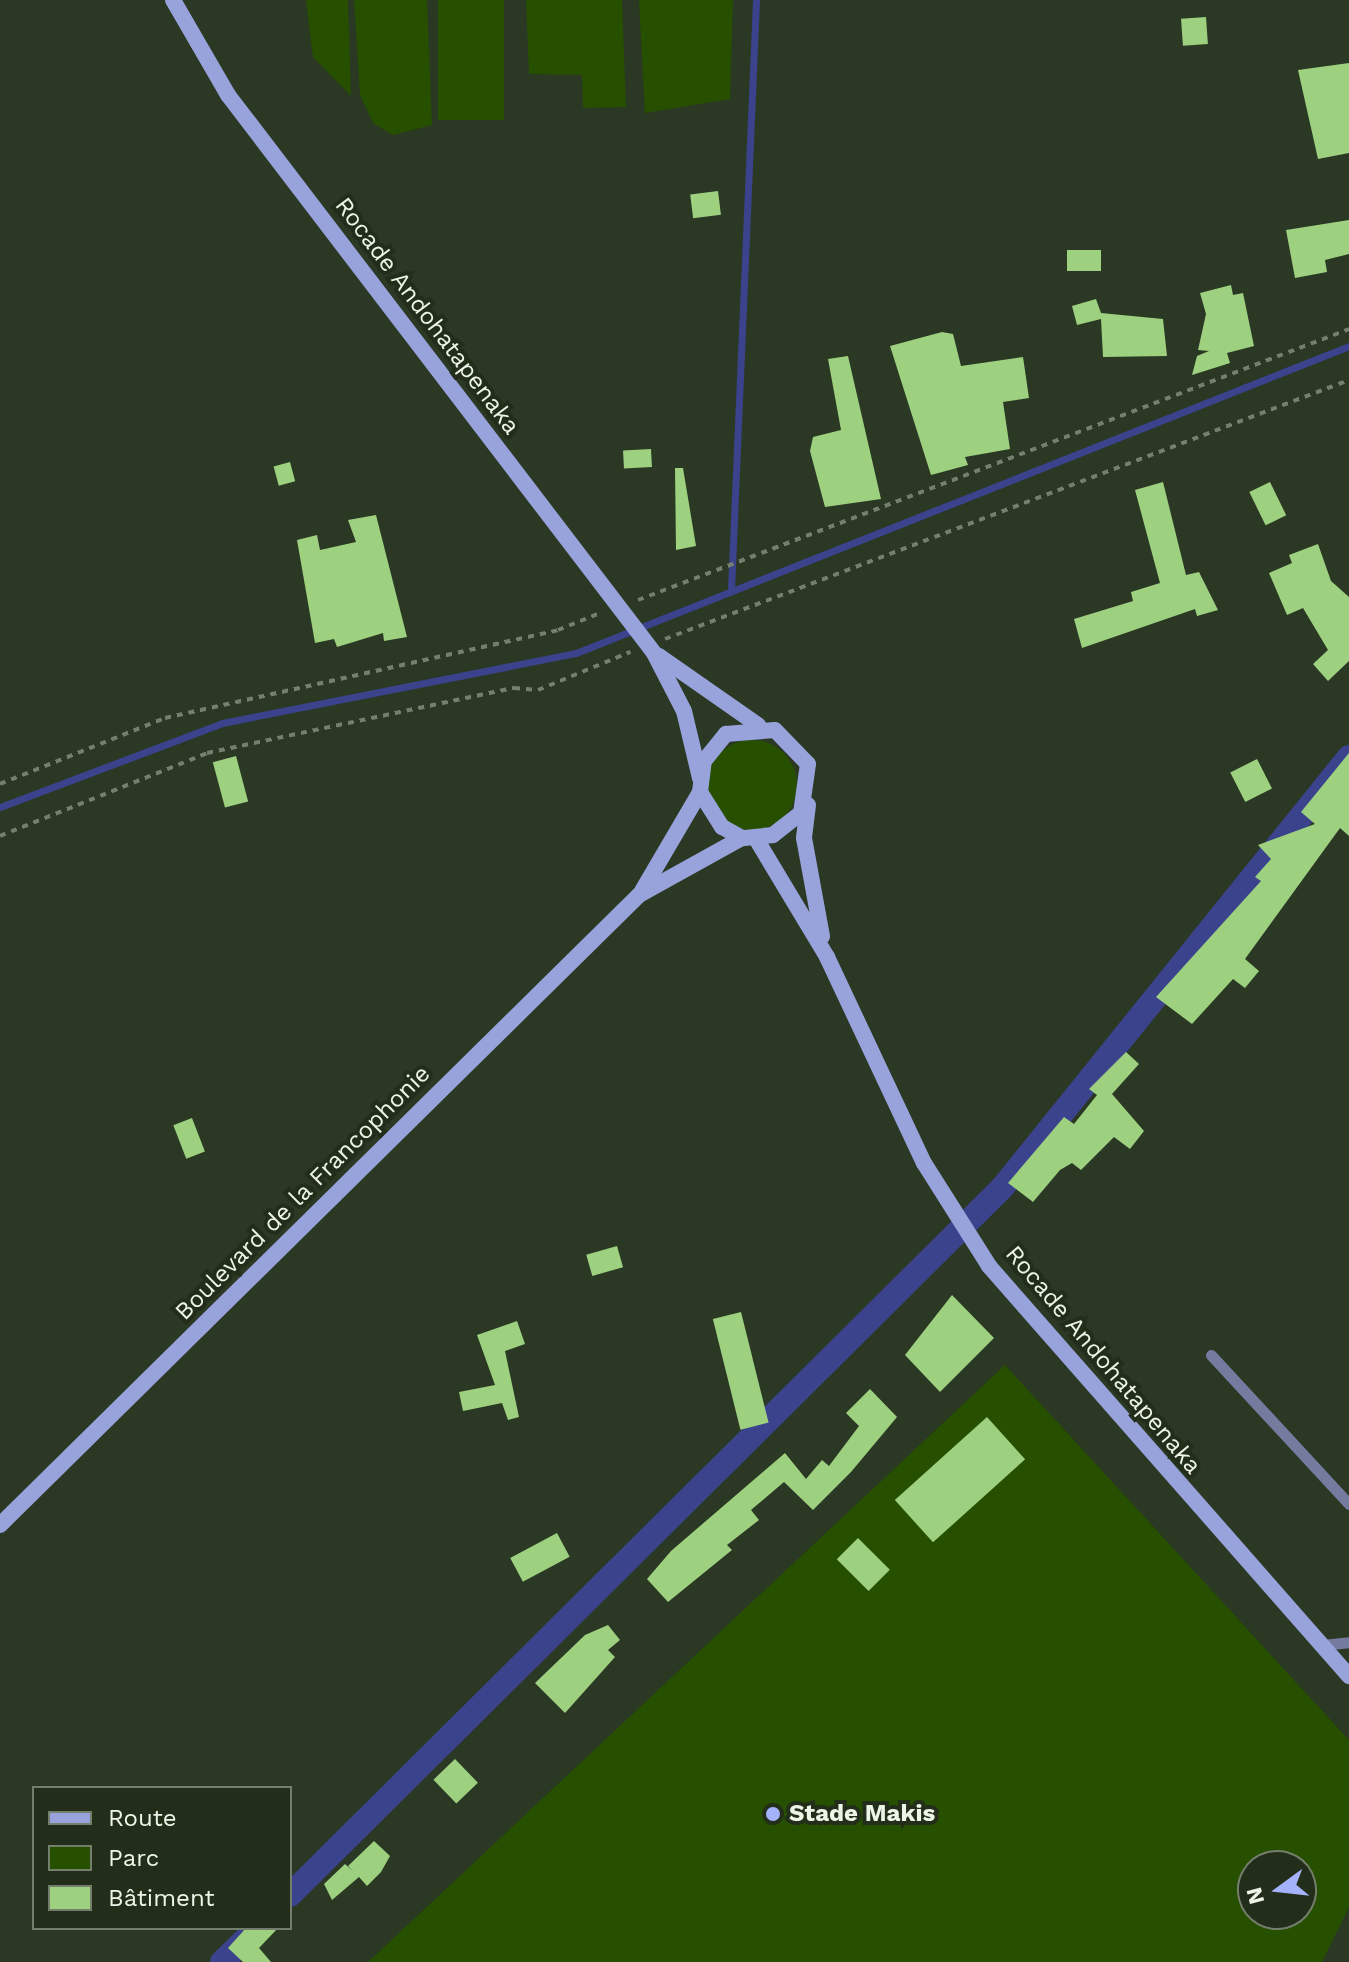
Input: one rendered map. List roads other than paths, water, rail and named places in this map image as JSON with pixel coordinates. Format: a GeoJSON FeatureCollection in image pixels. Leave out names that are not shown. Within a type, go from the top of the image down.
{"type":"FeatureCollection","features":[{"type":"Feature","properties":{"kind":"main road","name":"Rocade Andohatapenaka"},"geometry":{"type":"LineString","coordinates":[[173,0],[228,95],[650,647]]}},
{"type":"Feature","properties":{"kind":"main road"},"geometry":{"type":"LineString","coordinates":[[650,647],[759,726],[800,750],[809,796],[804,838],[827,957]]}},
{"type":"Feature","properties":{"kind":"main road"},"geometry":{"type":"LineString","coordinates":[[650,647],[684,711],[709,813],[749,838],[827,957]]}},
{"type":"Feature","properties":{"kind":"main road"},"geometry":{"type":"LineString","coordinates":[[639,895],[700,785],[713,746],[759,726]]}},
{"type":"Feature","properties":{"kind":"main road"},"geometry":{"type":"LineString","coordinates":[[639,895],[749,838],[789,826],[809,796]]}},
{"type":"Feature","properties":{"kind":"main road","name":"Boulevard de la Francophonie"},"geometry":{"type":"LineString","coordinates":[[0,1525],[639,895]]}},
{"type":"Feature","properties":{"kind":"main road","name":"Rocade Andohatapenaka"},"geometry":{"type":"LineString","coordinates":[[827,957],[924,1163],[989,1266],[1349,1676]]}},
{"type":"Feature","properties":{"kind":"lane"},"geometry":{"type":"LineString","coordinates":[[1211,1355],[1349,1504]]}},
{"type":"Feature","properties":{"kind":"lane"},"geometry":{"type":"LineString","coordinates":[[1322,1645],[1349,1642]]}},
{"type":"Feature","properties":{"kind":"waterway"},"geometry":{"type":"LineString","coordinates":[[731,590],[756,0]]}},
{"type":"Feature","properties":{"kind":"waterway"},"geometry":{"type":"LineString","coordinates":[[0,807],[222,723],[576,653],[1349,346]]}},
{"type":"Feature","properties":{"kind":"waterway"},"geometry":{"type":"LineString","coordinates":[[292,1893],[1002,1188],[1349,757]]}},
{"type":"Feature","properties":{"kind":"waterway"},"geometry":{"type":"LineString","coordinates":[[222,1962],[255,1930]]}},
{"type":"Feature","properties":{"kind":"place","name":"Stade Makis"},"geometry":{"type":"Point","coordinates":[773,1814]}}]}
